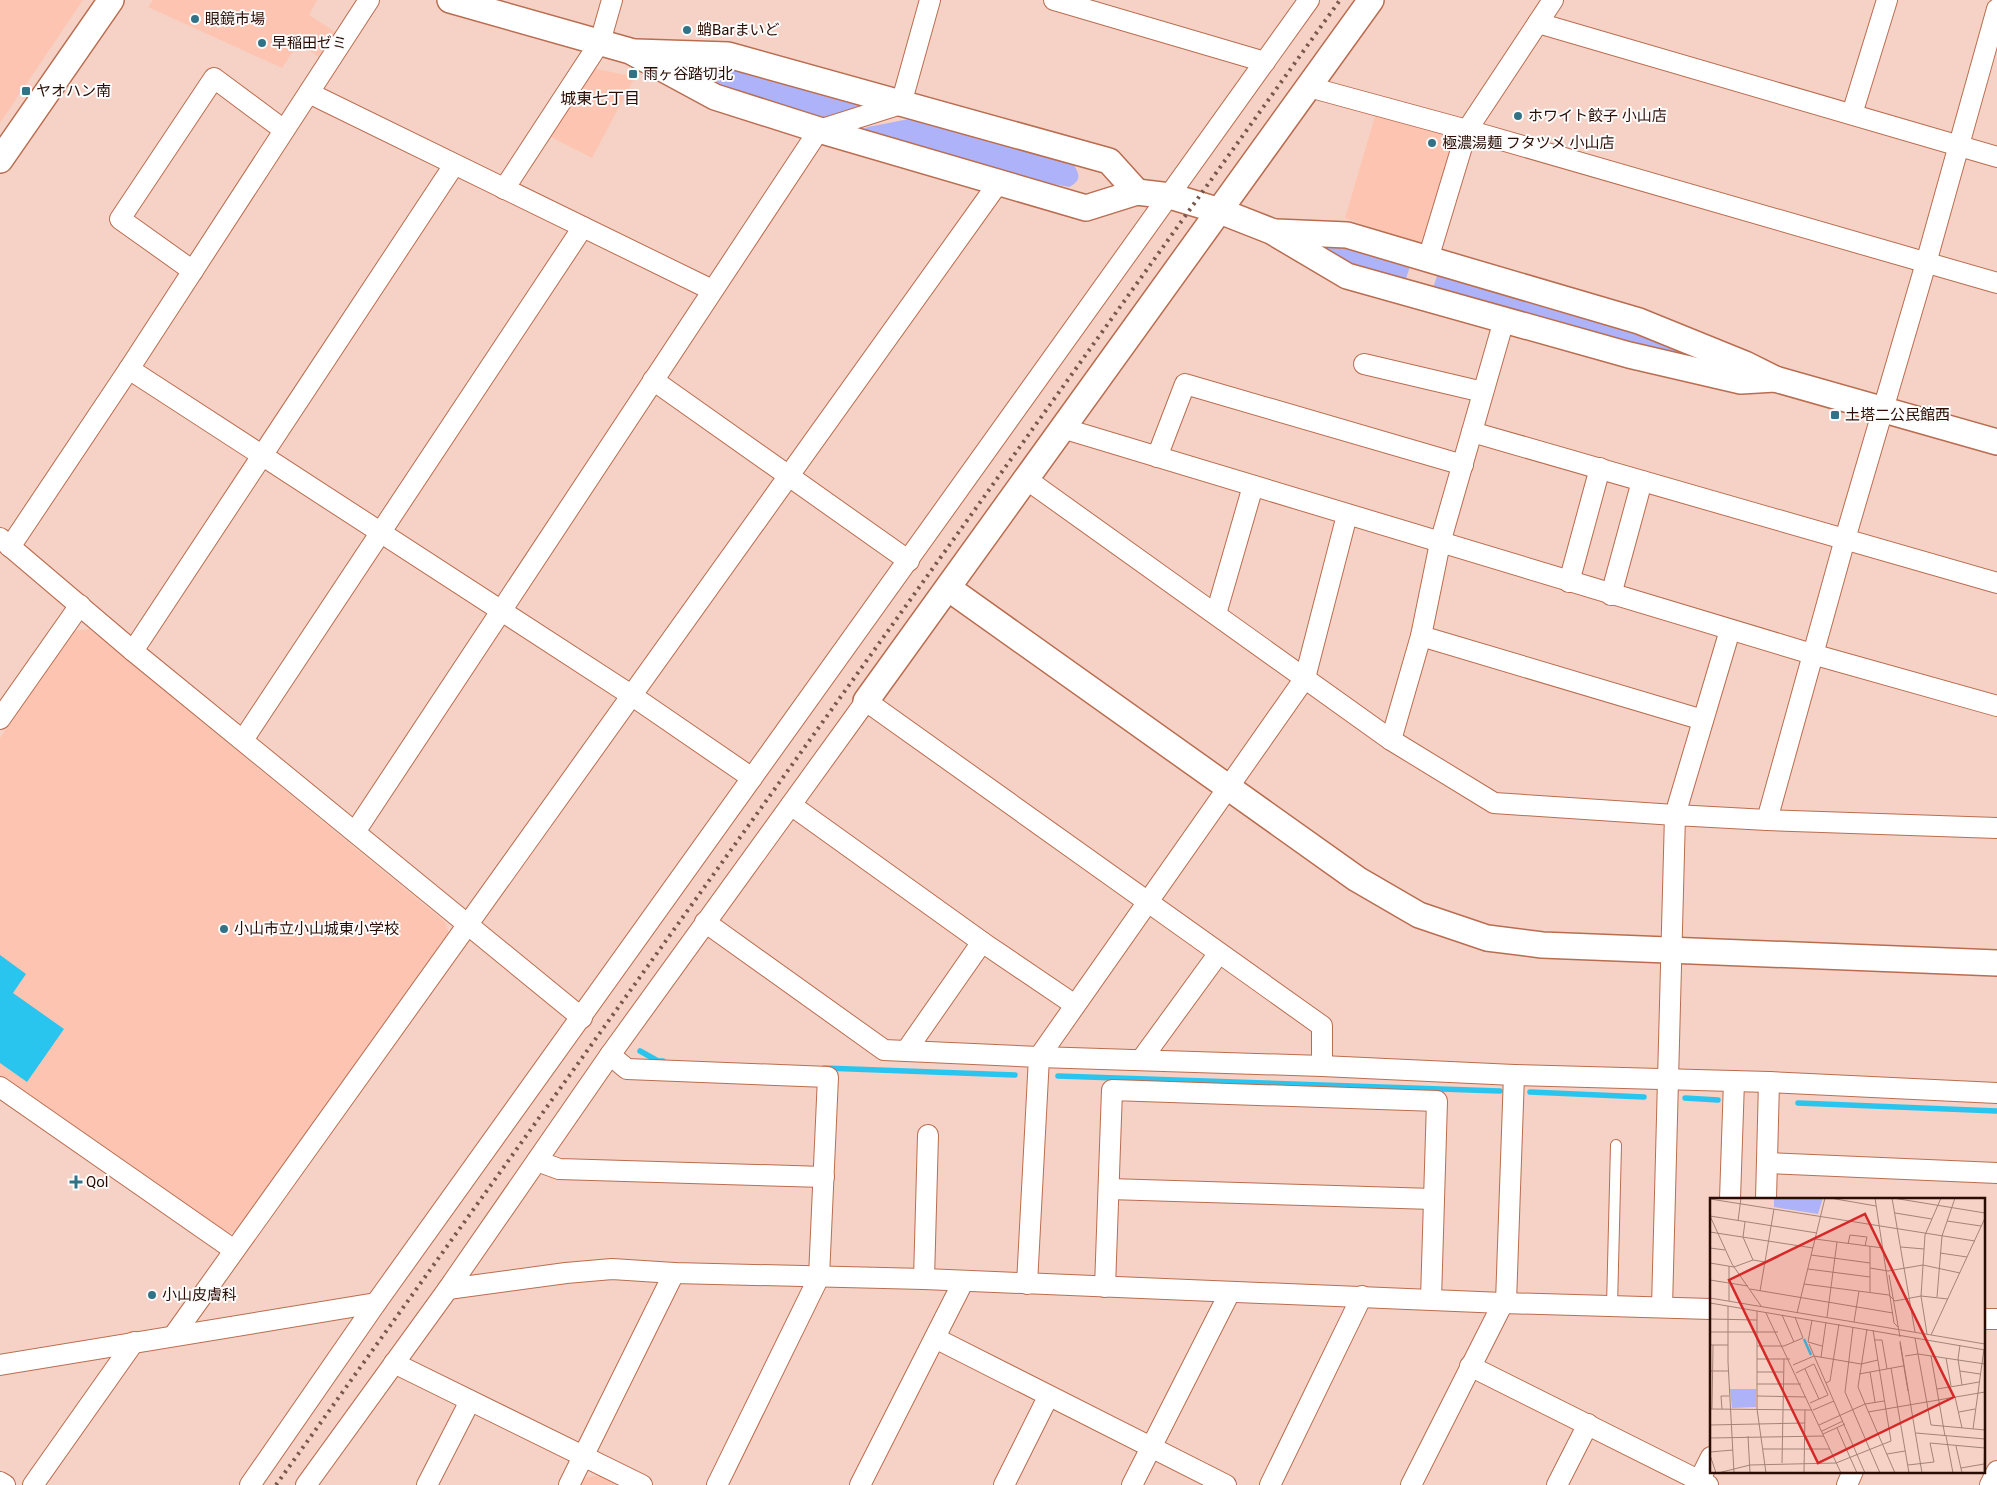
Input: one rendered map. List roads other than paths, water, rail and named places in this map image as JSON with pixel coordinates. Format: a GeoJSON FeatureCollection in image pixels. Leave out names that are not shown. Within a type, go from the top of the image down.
{"type":"FeatureCollection","features":[{"type":"Feature","properties":{"kind":"street"},"geometry":{"type":"LineString","coordinates":[[0,160],[111,0]]}},
{"type":"Feature","properties":{"kind":"street"},"geometry":{"type":"LineString","coordinates":[[369,0],[129,369],[5,542],[133,651],[582,1018]]}},
{"type":"Feature","properties":{"kind":"street"},"geometry":{"type":"LineString","coordinates":[[450,0],[630,51],[715,97],[819,130],[1086,208],[1138,192],[1170,196],[1220,211],[1271,232],[1347,276],[1629,355],[1740,381],[1775,379]]}},
{"type":"Feature","properties":{"kind":"street"},"geometry":{"type":"LineString","coordinates":[[504,189],[600,42],[612,0]]}},
{"type":"Feature","properties":{"kind":"street"},"geometry":{"type":"LineString","coordinates":[[901,104],[930,0]]}},
{"type":"Feature","properties":{"kind":"street"},"geometry":{"type":"LineString","coordinates":[[1054,0],[1265,62]]}},
{"type":"Feature","properties":{"kind":"street"},"geometry":{"type":"LineString","coordinates":[[250,1485],[376,1303],[582,1018],[1309,0]]}},
{"type":"Feature","properties":{"kind":"street"},"geometry":{"type":"LineString","coordinates":[[306,1485],[448,1289],[610,1055],[1371,0]]}},
{"type":"Feature","properties":{"kind":"street"},"geometry":{"type":"LineString","coordinates":[[1428,259],[1467,130],[1553,0]]}},
{"type":"Feature","properties":{"kind":"street"},"geometry":{"type":"LineString","coordinates":[[1852,114],[1887,0]]}},
{"type":"Feature","properties":{"kind":"street"},"geometry":{"type":"LineString","coordinates":[[1767,820],[1812,654],[1926,263],[1997,9]]}},
{"type":"Feature","properties":{"kind":"street"},"geometry":{"type":"LineString","coordinates":[[1538,23],[1997,157]]}},
{"type":"Feature","properties":{"kind":"street"},"geometry":{"type":"LineString","coordinates":[[630,51],[728,55],[1110,161],[1138,192]]}},
{"type":"Feature","properties":{"kind":"street"},"geometry":{"type":"LineString","coordinates":[[194,271],[120,219],[214,78],[284,130]]}},
{"type":"Feature","properties":{"kind":"street"},"geometry":{"type":"LineString","coordinates":[[1308,87],[1467,130],[1997,283]]}},
{"type":"Feature","properties":{"kind":"street"},"geometry":{"type":"LineString","coordinates":[[309,94],[712,290]]}},
{"type":"Feature","properties":{"kind":"street"},"geometry":{"type":"LineString","coordinates":[[355,832],[819,130],[901,104]]}},
{"type":"Feature","properties":{"kind":"street"},"geometry":{"type":"LineString","coordinates":[[133,651],[454,165]]}},
{"type":"Feature","properties":{"kind":"street"},"geometry":{"type":"LineString","coordinates":[[174,1335],[999,182]]}},
{"type":"Feature","properties":{"kind":"street"},"geometry":{"type":"LineString","coordinates":[[243,740],[379,532],[583,227]]}},
{"type":"Feature","properties":{"kind":"street"},"geometry":{"type":"LineString","coordinates":[[1271,232],[1347,235],[1639,321],[1745,364],[1775,379],[1997,442]]}},
{"type":"Feature","properties":{"kind":"street"},"geometry":{"type":"LineString","coordinates":[[1390,740],[1421,636],[1440,544],[1504,320]]}},
{"type":"Feature","properties":{"kind":"street"},"geometry":{"type":"LineString","coordinates":[[1364,364],[1483,392]]}},
{"type":"Feature","properties":{"kind":"street"},"geometry":{"type":"LineString","coordinates":[[129,369],[631,695],[752,778]]}},
{"type":"Feature","properties":{"kind":"street"},"geometry":{"type":"LineString","coordinates":[[653,380],[909,561]]}},
{"type":"Feature","properties":{"kind":"street"},"geometry":{"type":"LineString","coordinates":[[1157,457],[1185,384],[1463,465]]}},
{"type":"Feature","properties":{"kind":"street"},"geometry":{"type":"LineString","coordinates":[[1062,428],[1611,595],[1997,706]]}},
{"type":"Feature","properties":{"kind":"street"},"geometry":{"type":"LineString","coordinates":[[1472,432],[1997,583]]}},
{"type":"Feature","properties":{"kind":"street"},"geometry":{"type":"LineString","coordinates":[[1569,582],[1600,468]]}},
{"type":"Feature","properties":{"kind":"street"},"geometry":{"type":"LineString","coordinates":[[1026,479],[1390,740],[1494,803],[1767,820],[1997,828]]}},
{"type":"Feature","properties":{"kind":"street"},"geometry":{"type":"LineString","coordinates":[[1611,595],[1642,480]]}},
{"type":"Feature","properties":{"kind":"street"},"geometry":{"type":"LineString","coordinates":[[1216,614],[1253,486]]}},
{"type":"Feature","properties":{"kind":"street"},"geometry":{"type":"LineString","coordinates":[[1027,1284],[1038,1057],[1305,678],[1348,515]]}},
{"type":"Feature","properties":{"kind":"street"},"geometry":{"type":"LineString","coordinates":[[948,588],[1357,879],[1419,915],[1487,938],[1533,944],[1997,963]]}},
{"type":"Feature","properties":{"kind":"street"},"geometry":{"type":"LineString","coordinates":[[0,719],[80,605]]}},
{"type":"Feature","properties":{"kind":"street"},"geometry":{"type":"LineString","coordinates":[[1662,1307],[1675,815],[1730,630]]}},
{"type":"Feature","properties":{"kind":"street"},"geometry":{"type":"LineString","coordinates":[[1421,636],[1703,720]]}},
{"type":"Feature","properties":{"kind":"street"},"geometry":{"type":"LineString","coordinates":[[866,701],[1322,1026],[1322,1066]]}},
{"type":"Feature","properties":{"kind":"street"},"geometry":{"type":"LineString","coordinates":[[791,805],[982,942],[1075,1005]]}},
{"type":"Feature","properties":{"kind":"street"},"geometry":{"type":"LineString","coordinates":[[706,922],[884,1050],[1514,1075],[1769,1082],[1997,1093]]}},
{"type":"Feature","properties":{"kind":"street"},"geometry":{"type":"LineString","coordinates":[[906,1051],[982,942]]}},
{"type":"Feature","properties":{"kind":"street"},"geometry":{"type":"LineString","coordinates":[[1141,1060],[1219,953]]}},
{"type":"Feature","properties":{"kind":"street"},"geometry":{"type":"LineString","coordinates":[[610,1055],[627,1069],[828,1077],[819,1277],[717,1485]]}},
{"type":"Feature","properties":{"kind":"street"},"geometry":{"type":"LineString","coordinates":[[1411,1485],[1504,1302],[1514,1075]]}},
{"type":"Feature","properties":{"kind":"street"},"geometry":{"type":"LineString","coordinates":[[1730,1198],[1734,1081]]}},
{"type":"Feature","properties":{"kind":"street"},"geometry":{"type":"LineString","coordinates":[[1766,1198],[1769,1082]]}},
{"type":"Feature","properties":{"kind":"street"},"geometry":{"type":"LineString","coordinates":[[0,1087],[234,1250]]}},
{"type":"Feature","properties":{"kind":"street"},"geometry":{"type":"LineString","coordinates":[[1105,1287],[1112,1090],[1437,1101],[1433,1199],[1432,1299]]}},
{"type":"Feature","properties":{"kind":"street"},"geometry":{"type":"LineString","coordinates":[[924,1279],[928,1135]]}},
{"type":"Feature","properties":{"kind":"street"},"geometry":{"type":"LineString","coordinates":[[537,1161],[559,1169],[824,1177]]}},
{"type":"Feature","properties":{"kind":"street"},"geometry":{"type":"LineString","coordinates":[[1768,1163],[1997,1172]]}},
{"type":"Feature","properties":{"kind":"street"},"geometry":{"type":"LineString","coordinates":[[1109,1189],[1433,1199]]}},
{"type":"Feature","properties":{"kind":"street"},"geometry":{"type":"LineString","coordinates":[[448,1289],[566,1273],[612,1269],[674,1273],[924,1279],[963,1282],[1710,1309]]}},
{"type":"Feature","properties":{"kind":"street"},"geometry":{"type":"LineString","coordinates":[[568,1485],[674,1273]]}},
{"type":"Feature","properties":{"kind":"street"},"geometry":{"type":"LineString","coordinates":[[860,1485],[963,1282]]}},
{"type":"Feature","properties":{"kind":"street"},"geometry":{"type":"LineString","coordinates":[[1132,1485],[1230,1292]]}},
{"type":"Feature","properties":{"kind":"street"},"geometry":{"type":"LineString","coordinates":[[1270,1485],[1362,1296]]}},
{"type":"Feature","properties":{"kind":"street"},"geometry":{"type":"LineString","coordinates":[[0,1365],[376,1303]]}},
{"type":"Feature","properties":{"kind":"street"},"geometry":{"type":"LineString","coordinates":[[1984,1319],[1997,1320]]}},
{"type":"Feature","properties":{"kind":"street"},"geometry":{"type":"LineString","coordinates":[[935,1338],[1048,1397],[1226,1485]]}},
{"type":"Feature","properties":{"kind":"street"},"geometry":{"type":"LineString","coordinates":[[33,1485],[134,1342]]}},
{"type":"Feature","properties":{"kind":"street"},"geometry":{"type":"LineString","coordinates":[[394,1363],[642,1485]]}},
{"type":"Feature","properties":{"kind":"street"},"geometry":{"type":"LineString","coordinates":[[1470,1366],[1588,1424],[1701,1484],[1710,1460]]}},
{"type":"Feature","properties":{"kind":"street"},"geometry":{"type":"LineString","coordinates":[[1004,1485],[1048,1397]]}},
{"type":"Feature","properties":{"kind":"street"},"geometry":{"type":"LineString","coordinates":[[427,1485],[470,1401]]}},
{"type":"Feature","properties":{"kind":"street"},"geometry":{"type":"LineString","coordinates":[[1557,1485],[1588,1424]]}},
{"type":"Feature","properties":{"kind":"street"},"geometry":{"type":"LineString","coordinates":[[1990,1485],[1997,1471]]}},
{"type":"Feature","properties":{"kind":"street"},"geometry":{"type":"LineString","coordinates":[[1847,1485],[1853,1472]]}},
{"type":"Feature","properties":{"kind":"street"},"geometry":{"type":"LineString","coordinates":[[0,1482],[5,1485]]}},
{"type":"Feature","properties":{"kind":"lane"},"geometry":{"type":"LineString","coordinates":[[1612,1306],[1616,1145]]}},
{"type":"Feature","properties":{"kind":"waterway"},"geometry":{"type":"LineString","coordinates":[[640,1051],[658,1061],[663,1061]]}},
{"type":"Feature","properties":{"kind":"waterway"},"geometry":{"type":"LineString","coordinates":[[824,1068],[1015,1075]]}},
{"type":"Feature","properties":{"kind":"waterway"},"geometry":{"type":"LineString","coordinates":[[1058,1076],[1500,1091]]}},
{"type":"Feature","properties":{"kind":"waterway"},"geometry":{"type":"LineString","coordinates":[[1530,1092],[1644,1097]]}},
{"type":"Feature","properties":{"kind":"waterway"},"geometry":{"type":"LineString","coordinates":[[1685,1098],[1718,1100]]}},
{"type":"Feature","properties":{"kind":"waterway"},"geometry":{"type":"LineString","coordinates":[[1798,1103],[1997,1111]]}},
{"type":"Feature","properties":{"kind":"railway"},"geometry":{"type":"LineString","coordinates":[[276,1485],[1340,0]]}},
{"type":"Feature","properties":{"kind":"place","name":"眼鏡市場"},"geometry":{"type":"Point","coordinates":[195,19]}},
{"type":"Feature","properties":{"kind":"place","name":"蛸Barまいど"},"geometry":{"type":"Point","coordinates":[687,30]}},
{"type":"Feature","properties":{"kind":"place","name":"早稲田ゼミ"},"geometry":{"type":"Point","coordinates":[262,43]}},
{"type":"Feature","properties":{"kind":"place","name":"雨ヶ谷踏切北"},"geometry":{"type":"Point","coordinates":[633,74]}},
{"type":"Feature","properties":{"kind":"place","name":"ヤオハン南"},"geometry":{"type":"Point","coordinates":[26,91]}},
{"type":"Feature","properties":{"kind":"place","name":"ホワイト餃子 小山店"},"geometry":{"type":"Point","coordinates":[1518,116]}},
{"type":"Feature","properties":{"kind":"place","name":"極濃湯麺 フタツメ 小山店"},"geometry":{"type":"Point","coordinates":[1432,143]}},
{"type":"Feature","properties":{"kind":"place","name":"土塔二公民館西"},"geometry":{"type":"Point","coordinates":[1835,415]}},
{"type":"Feature","properties":{"kind":"place","name":"小山市立小山城東小学校"},"geometry":{"type":"Point","coordinates":[224,929]}},
{"type":"Feature","properties":{"kind":"place","name":"Qol"},"geometry":{"type":"Point","coordinates":[76,1182]}},
{"type":"Feature","properties":{"kind":"place","name":"小山皮膚科"},"geometry":{"type":"Point","coordinates":[152,1295]}},
{"type":"Feature","properties":{"kind":"district","name":"城東七丁目"},"geometry":{"type":"Point","coordinates":[600,98]}}]}
